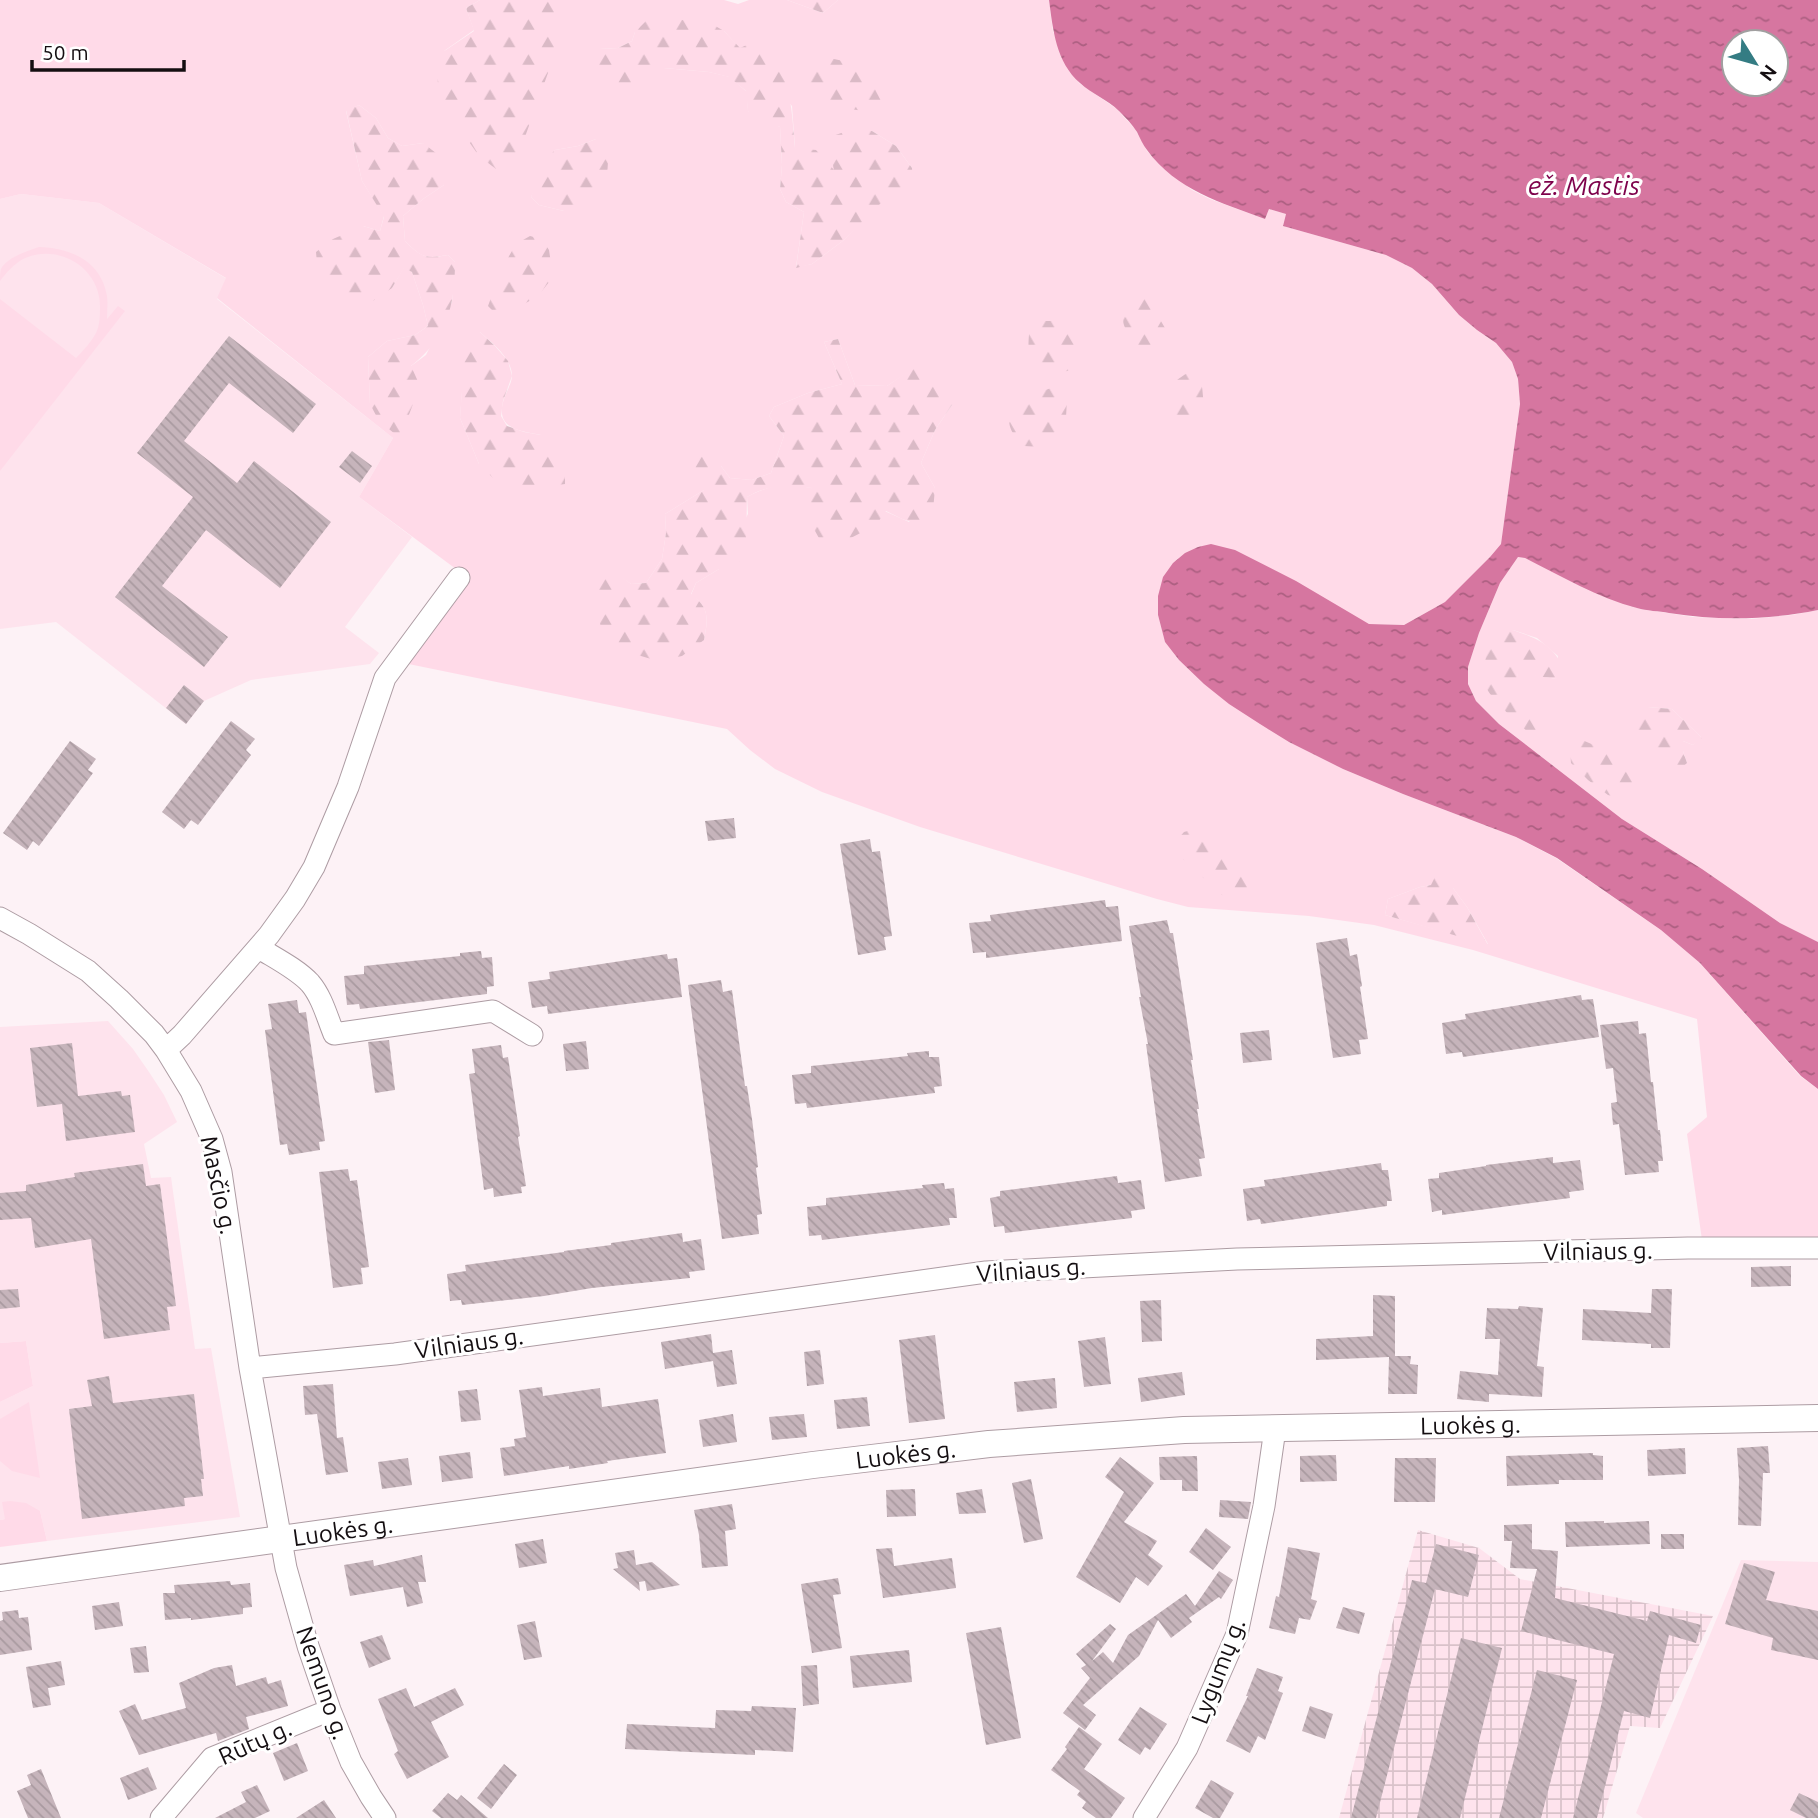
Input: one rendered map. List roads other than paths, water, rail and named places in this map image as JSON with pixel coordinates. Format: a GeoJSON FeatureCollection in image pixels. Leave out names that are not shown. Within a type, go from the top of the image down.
{"type":"FeatureCollection","features":[{"type":"Feature","properties":{"kind":"main road","name":"Luokės g."},"geometry":{"type":"LineString","coordinates":[[0,1578],[919,1451],[1184,1430],[1818,1418]]}},
{"type":"Feature","properties":{"kind":"street"},"geometry":{"type":"LineString","coordinates":[[166,1050],[259,948],[295,899],[314,867],[348,787],[385,678],[459,578]]}},
{"type":"Feature","properties":{"kind":"street","name":"Masčio g."},"geometry":{"type":"LineString","coordinates":[[0,918],[88,971],[119,999],[154,1034],[191,1091],[212,1139],[229,1219],[250,1368],[280,1540]]}},
{"type":"Feature","properties":{"kind":"street"},"geometry":{"type":"LineString","coordinates":[[259,948],[310,983],[321,1001],[334,1034],[494,1011],[532,1035]]}},
{"type":"Feature","properties":{"kind":"street","name":"Vilniaus g."},"geometry":{"type":"LineString","coordinates":[[250,1368],[395,1354],[986,1272],[1237,1259],[1688,1248],[1818,1248]]}},
{"type":"Feature","properties":{"kind":"street","name":"Lygumų g."},"geometry":{"type":"LineString","coordinates":[[1144,1818],[1187,1748],[1237,1634],[1264,1506],[1275,1429]]}},
{"type":"Feature","properties":{"kind":"street","name":"Nemuno g."},"geometry":{"type":"LineString","coordinates":[[280,1540],[307,1646],[330,1710],[351,1762],[385,1818]]}},
{"type":"Feature","properties":{"kind":"street","name":"Rūtų g."},"geometry":{"type":"LineString","coordinates":[[161,1818],[212,1758],[330,1710]]}},
{"type":"Feature","properties":{"kind":"water","name":"ež. Mastis"},"geometry":{"type":"Polygon","coordinates":[[[1049,0],[1818,0],[1818,610],[1744,618],[1688,616],[1645,610],[1622,604],[1518,557],[1500,583],[1479,633],[1468,667],[1468,684],[1476,701],[1499,724],[1622,819],[1702,869],[1780,923],[1818,942],[1818,1089],[1801,1076],[1700,963],[1661,930],[1557,858],[1516,837],[1343,769],[1289,742],[1229,704],[1204,684],[1165,642],[1158,615],[1158,596],[1163,577],[1185,553],[1211,544],[1235,550],[1296,581],[1369,624],[1404,625],[1445,602],[1501,544],[1520,404],[1518,379],[1512,362],[1496,343],[1459,315],[1432,284],[1412,268],[1386,255],[1283,226],[1286,214],[1269,209],[1265,219],[1232,207],[1201,194],[1172,175],[1147,150],[1135,129],[1121,113],[1072,75],[1054,34],[1049,0]]]}}]}
